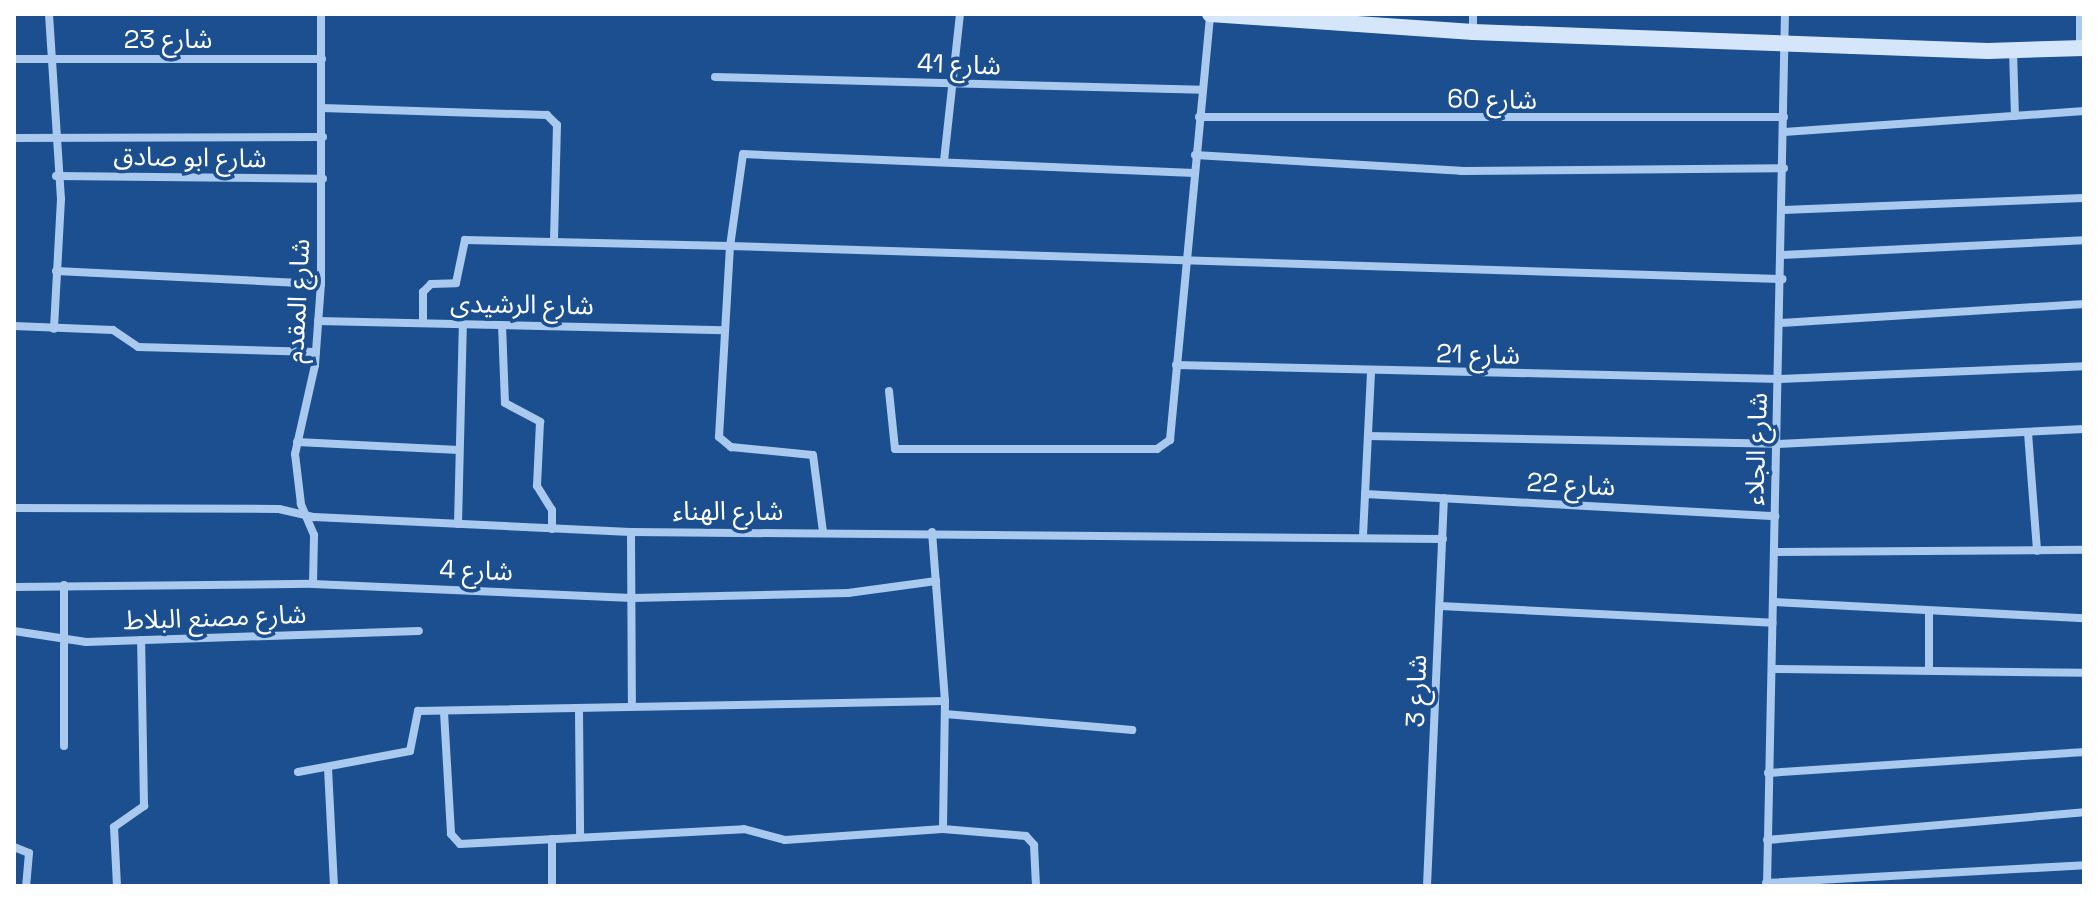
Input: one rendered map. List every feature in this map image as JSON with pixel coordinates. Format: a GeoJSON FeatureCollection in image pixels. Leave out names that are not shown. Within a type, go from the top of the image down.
{"type":"FeatureCollection","features":[{"type":"Feature","properties":{"kind":"street"},"geometry":{"type":"LineString","coordinates":[[49,14],[56,176],[54,329]]}},
{"type":"Feature","properties":{"kind":"street","name":"شارع المقدم"},"geometry":{"type":"LineString","coordinates":[[313,584],[315,542],[306,516],[297,442],[316,352],[321,284],[321,14]]}},
{"type":"Feature","properties":{"kind":"street"},"geometry":{"type":"LineString","coordinates":[[944,161],[960,14]]}},
{"type":"Feature","properties":{"kind":"street"},"geometry":{"type":"LineString","coordinates":[[889,391],[895,449],[1157,449],[1170,440],[1183,258],[1210,14],[1473,32],[2013,50],[2082,48],[2080,14]]}},
{"type":"Feature","properties":{"kind":"street"},"geometry":{"type":"LineString","coordinates":[[1473,14],[1473,32]]}},
{"type":"Feature","properties":{"kind":"street","name":"شارع الجلاء"},"geometry":{"type":"LineString","coordinates":[[1767,884],[1780,379],[1785,14]]}},
{"type":"Feature","properties":{"kind":"street"},"geometry":{"type":"LineString","coordinates":[[2013,50],[2015,116]]}},
{"type":"Feature","properties":{"kind":"street","name":"شارع 23"},"geometry":{"type":"LineString","coordinates":[[14,59],[322,59]]}},
{"type":"Feature","properties":{"kind":"street","name":"شارع 41"},"geometry":{"type":"LineString","coordinates":[[715,77],[1202,90]]}},
{"type":"Feature","properties":{"kind":"street"},"geometry":{"type":"LineString","coordinates":[[322,108],[547,115],[557,125],[554,242]]}},
{"type":"Feature","properties":{"kind":"street"},"geometry":{"type":"LineString","coordinates":[[1784,132],[2084,111]]}},
{"type":"Feature","properties":{"kind":"street","name":"شارع 60"},"geometry":{"type":"LineString","coordinates":[[1199,117],[1784,117]]}},
{"type":"Feature","properties":{"kind":"street"},"geometry":{"type":"LineString","coordinates":[[14,138],[323,137]]}},
{"type":"Feature","properties":{"kind":"street"},"geometry":{"type":"LineString","coordinates":[[823,532],[813,455],[731,447],[719,437],[730,246],[743,154],[1194,173]]}},
{"type":"Feature","properties":{"kind":"street"},"geometry":{"type":"LineString","coordinates":[[1195,155],[1461,171],[1784,168]]}},
{"type":"Feature","properties":{"kind":"street","name":"شارع ابو صادق"},"geometry":{"type":"LineString","coordinates":[[56,176],[323,179]]}},
{"type":"Feature","properties":{"kind":"street"},"geometry":{"type":"LineString","coordinates":[[1783,210],[2084,198]]}},
{"type":"Feature","properties":{"kind":"street"},"geometry":{"type":"LineString","coordinates":[[423,323],[423,292],[431,284],[456,283],[465,240],[1183,258],[1782,279]]}},
{"type":"Feature","properties":{"kind":"street"},"geometry":{"type":"LineString","coordinates":[[1782,255],[2084,240]]}},
{"type":"Feature","properties":{"kind":"street"},"geometry":{"type":"LineString","coordinates":[[56,271],[321,284]]}},
{"type":"Feature","properties":{"kind":"street"},"geometry":{"type":"LineString","coordinates":[[1781,323],[2084,304]]}},
{"type":"Feature","properties":{"kind":"street","name":"شارع الرشيدى"},"geometry":{"type":"LineString","coordinates":[[318,321],[724,330]]}},
{"type":"Feature","properties":{"kind":"street"},"geometry":{"type":"LineString","coordinates":[[458,524],[463,324]]}},
{"type":"Feature","properties":{"kind":"street"},"geometry":{"type":"LineString","coordinates":[[502,325],[505,403],[540,422],[537,486],[552,510],[552,529]]}},
{"type":"Feature","properties":{"kind":"street"},"geometry":{"type":"LineString","coordinates":[[14,326],[113,330],[134,346],[316,352]]}},
{"type":"Feature","properties":{"kind":"street","name":"شارع 21"},"geometry":{"type":"LineString","coordinates":[[1176,365],[1371,374],[1780,379],[2084,366]]}},
{"type":"Feature","properties":{"kind":"street"},"geometry":{"type":"LineString","coordinates":[[1363,536],[1371,374]]}},
{"type":"Feature","properties":{"kind":"street"},"geometry":{"type":"LineString","coordinates":[[1368,436],[1777,444],[2084,429]]}},
{"type":"Feature","properties":{"kind":"street"},"geometry":{"type":"LineString","coordinates":[[2028,433],[2037,551]]}},
{"type":"Feature","properties":{"kind":"street"},"geometry":{"type":"LineString","coordinates":[[297,442],[459,450]]}},
{"type":"Feature","properties":{"kind":"street","name":"شارع 22"},"geometry":{"type":"LineString","coordinates":[[1365,494],[1775,516]]}},
{"type":"Feature","properties":{"kind":"street","name":"شارع 3"},"geometry":{"type":"LineString","coordinates":[[1427,886],[1444,498]]}},
{"type":"Feature","properties":{"kind":"street","name":"شارع الهناء"},"geometry":{"type":"LineString","coordinates":[[14,508],[279,509],[306,516],[631,532],[932,532],[1443,539]]}},
{"type":"Feature","properties":{"kind":"street"},"geometry":{"type":"LineString","coordinates":[[631,532],[632,702]]}},
{"type":"Feature","properties":{"kind":"street"},"geometry":{"type":"LineString","coordinates":[[932,532],[945,701],[943,829]]}},
{"type":"Feature","properties":{"kind":"street"},"geometry":{"type":"LineString","coordinates":[[1775,552],[2084,550]]}},
{"type":"Feature","properties":{"kind":"street","name":"شارع 4"},"geometry":{"type":"LineString","coordinates":[[14,587],[313,584],[632,598],[848,593],[936,581]]}},
{"type":"Feature","properties":{"kind":"street"},"geometry":{"type":"LineString","coordinates":[[64,585],[64,746]]}},
{"type":"Feature","properties":{"kind":"street"},"geometry":{"type":"LineString","coordinates":[[1774,602],[2084,618]]}},
{"type":"Feature","properties":{"kind":"street"},"geometry":{"type":"LineString","coordinates":[[1440,606],[1773,623]]}},
{"type":"Feature","properties":{"kind":"street"},"geometry":{"type":"LineString","coordinates":[[1929,612],[1929,670]]}},
{"type":"Feature","properties":{"kind":"street","name":"شارع مصنع البلاط"},"geometry":{"type":"LineString","coordinates":[[14,631],[141,640],[419,631]]}},
{"type":"Feature","properties":{"kind":"street"},"geometry":{"type":"LineString","coordinates":[[117,886],[114,827],[144,806],[141,640]]}},
{"type":"Feature","properties":{"kind":"street"},"geometry":{"type":"LineString","coordinates":[[1773,669],[2084,673]]}},
{"type":"Feature","properties":{"kind":"street"},"geometry":{"type":"LineString","coordinates":[[298,772],[410,751],[414,714],[579,709],[632,702],[945,701]]}},
{"type":"Feature","properties":{"kind":"street"},"geometry":{"type":"LineString","coordinates":[[579,709],[580,836]]}},
{"type":"Feature","properties":{"kind":"street"},"geometry":{"type":"LineString","coordinates":[[444,712],[454,840],[465,846],[580,836],[744,829],[785,840],[943,829],[1026,836],[1034,845],[1036,886]]}},
{"type":"Feature","properties":{"kind":"street"},"geometry":{"type":"LineString","coordinates":[[945,714],[1132,730]]}},
{"type":"Feature","properties":{"kind":"street"},"geometry":{"type":"LineString","coordinates":[[1768,773],[2084,752]]}},
{"type":"Feature","properties":{"kind":"street"},"geometry":{"type":"LineString","coordinates":[[328,768],[334,886]]}},
{"type":"Feature","properties":{"kind":"street"},"geometry":{"type":"LineString","coordinates":[[1767,840],[2084,812]]}},
{"type":"Feature","properties":{"kind":"street"},"geometry":{"type":"LineString","coordinates":[[552,839],[552,886]]}},
{"type":"Feature","properties":{"kind":"street"},"geometry":{"type":"LineString","coordinates":[[14,847],[29,853],[26,886]]}},
{"type":"Feature","properties":{"kind":"street"},"geometry":{"type":"LineString","coordinates":[[1767,884],[2084,865]]}}]}
